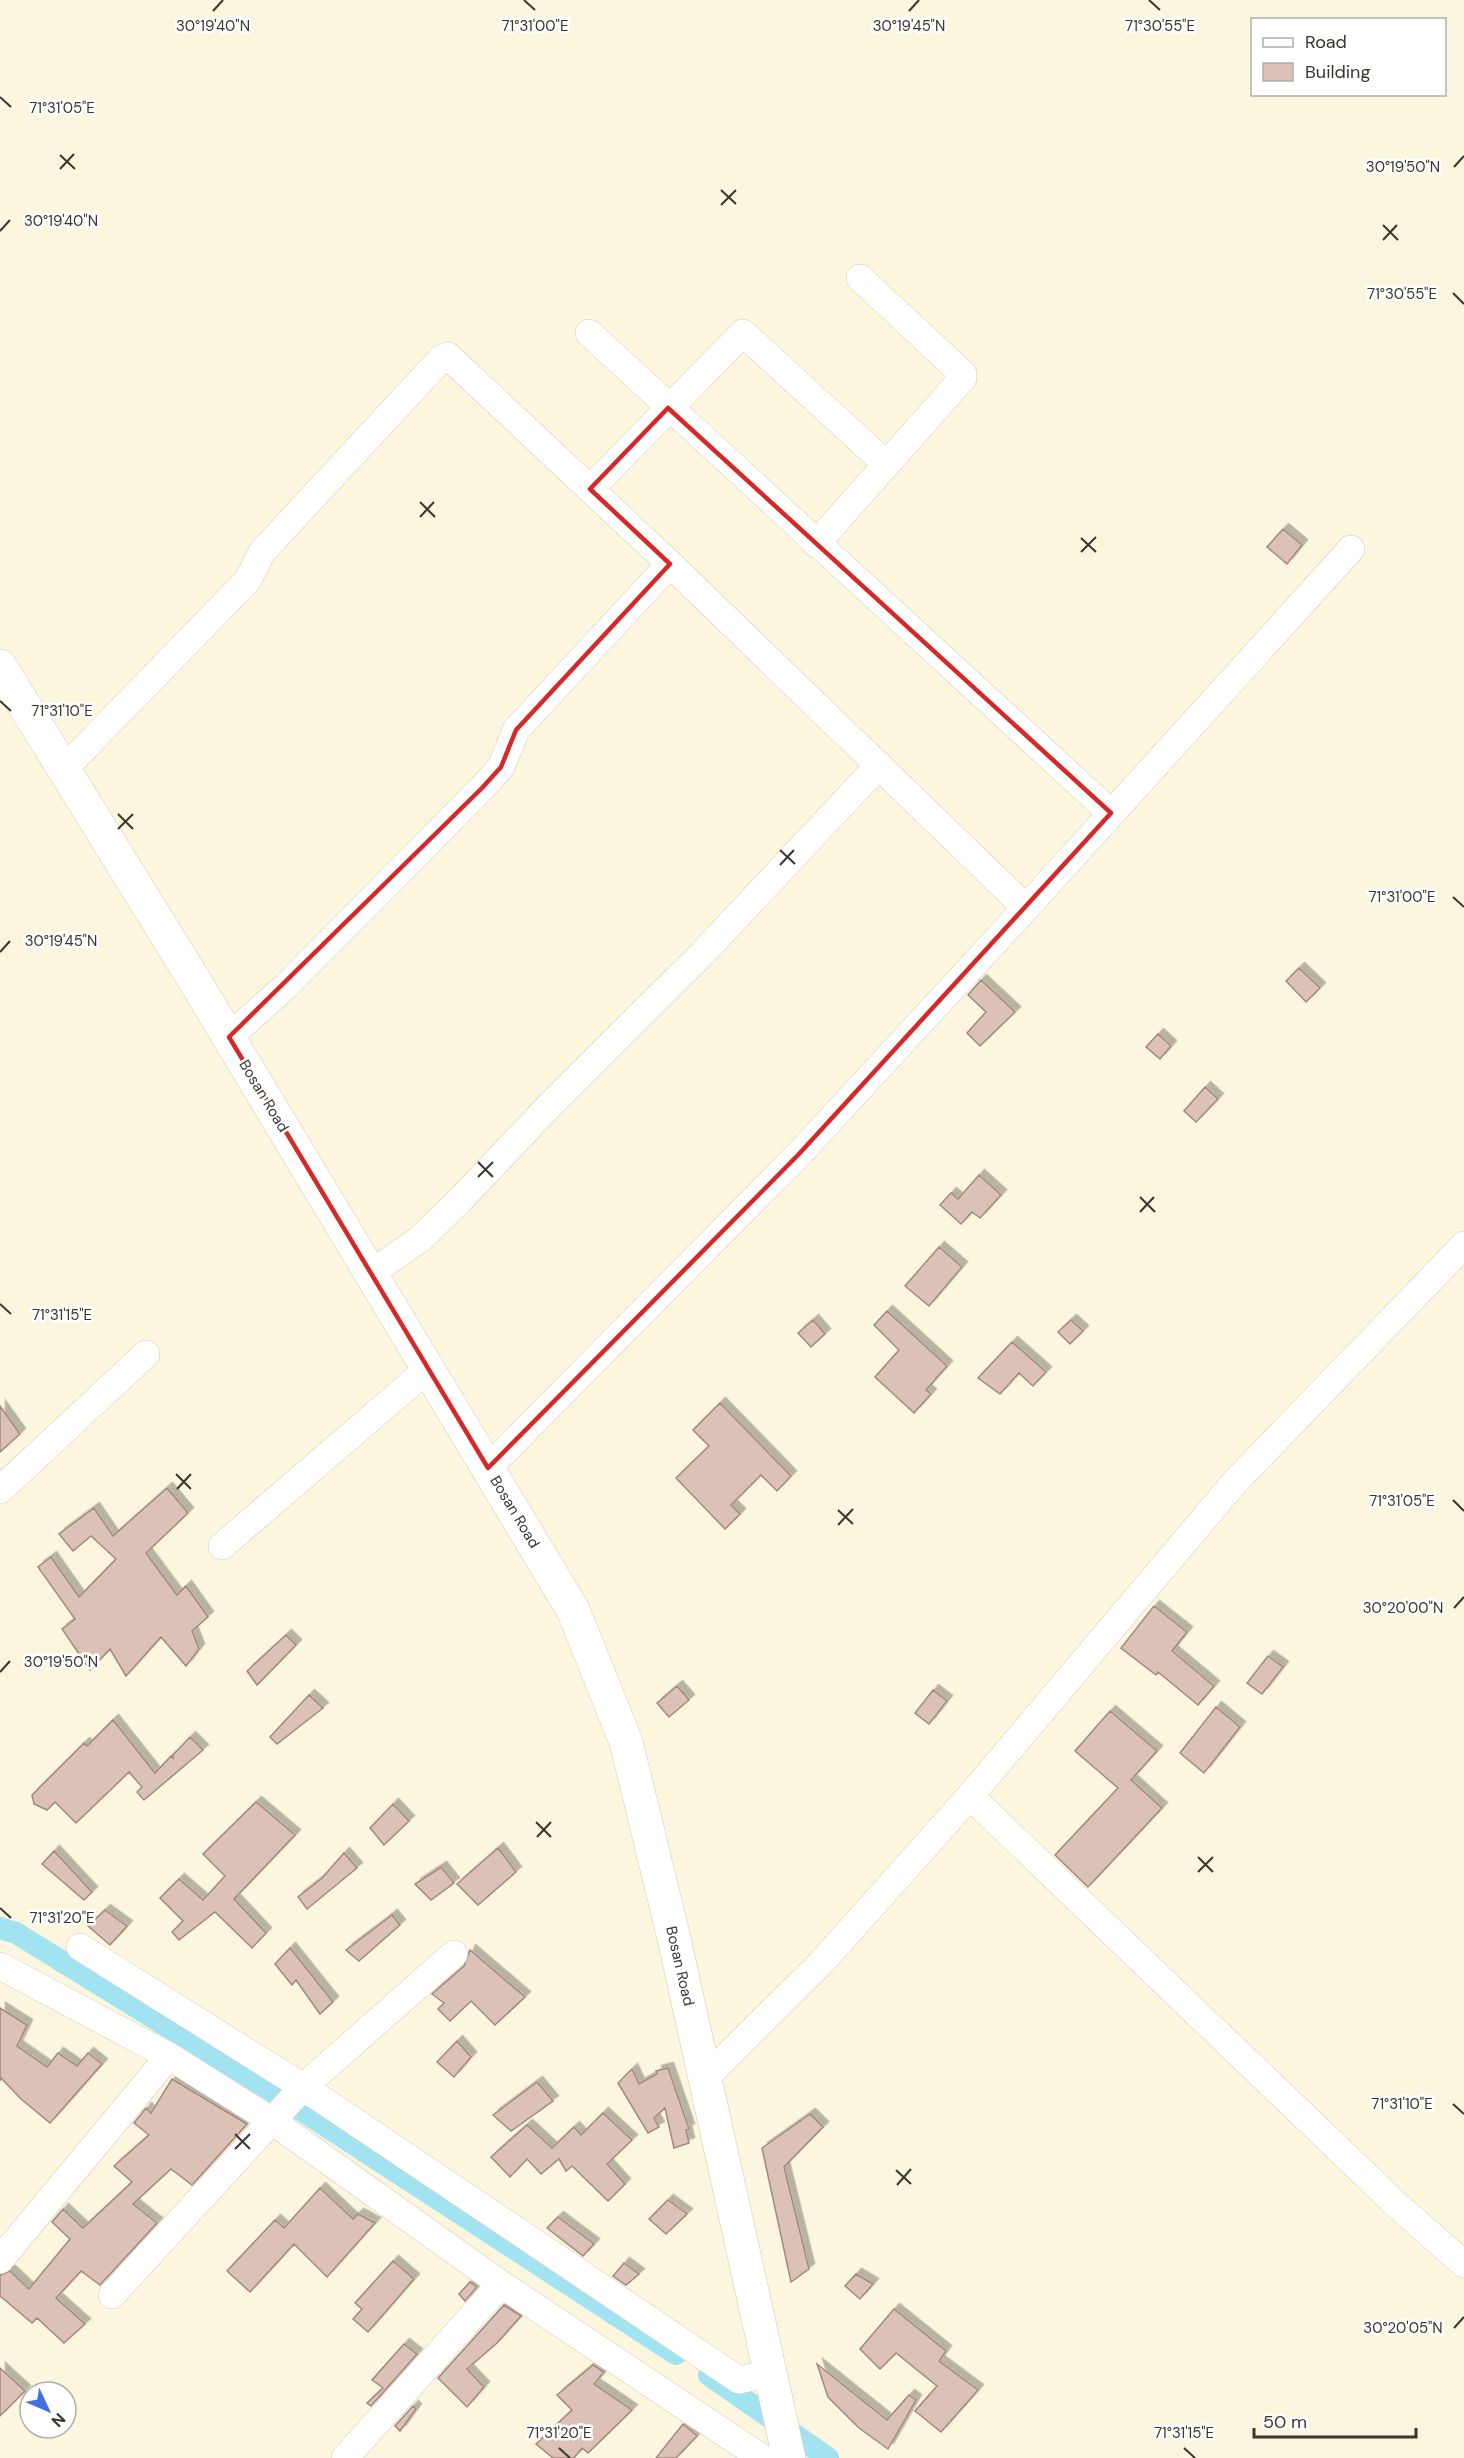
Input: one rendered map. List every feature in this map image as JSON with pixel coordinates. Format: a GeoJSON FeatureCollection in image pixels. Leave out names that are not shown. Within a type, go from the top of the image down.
{"type":"FeatureCollection","features":[{"type":"Feature","properties":{"kind":"main road","name":"Bosan Road"},"geometry":{"type":"LineString","coordinates":[[0,666],[229,1037],[573,1610],[627,1742],[705,2078],[772,2382],[780,2457]]}},
{"type":"Feature","properties":{"kind":"street"},"geometry":{"type":"LineString","coordinates":[[816,544],[963,378],[963,374],[860,278]]}},
{"type":"Feature","properties":{"kind":"street"},"geometry":{"type":"LineString","coordinates":[[590,333],[668,408],[1112,813]]}},
{"type":"Feature","properties":{"kind":"street"},"geometry":{"type":"LineString","coordinates":[[590,489],[743,333],[886,464]]}},
{"type":"Feature","properties":{"kind":"street"},"geometry":{"type":"LineString","coordinates":[[64,769],[248,580],[262,552],[441,359],[448,356],[670,564],[1026,908]]}},
{"type":"Feature","properties":{"kind":"street"},"geometry":{"type":"LineString","coordinates":[[488,1468],[799,1154],[1026,908],[1351,549]]}},
{"type":"Feature","properties":{"kind":"street"},"geometry":{"type":"LineString","coordinates":[[229,1037],[286,986],[488,781],[501,767],[516,730],[670,564]]}},
{"type":"Feature","properties":{"kind":"street"},"geometry":{"type":"LineString","coordinates":[[371,1273],[420,1239],[460,1200],[701,955],[879,765]]}},
{"type":"Feature","properties":{"kind":"street"},"geometry":{"type":"LineString","coordinates":[[705,2078],[821,1963],[970,1796],[1235,1482],[1464,1245]]}},
{"type":"Feature","properties":{"kind":"street"},"geometry":{"type":"LineString","coordinates":[[0,1490],[146,1354]]}},
{"type":"Feature","properties":{"kind":"street"},"geometry":{"type":"LineString","coordinates":[[222,1546],[428,1369]]}},
{"type":"Feature","properties":{"kind":"street"},"geometry":{"type":"LineString","coordinates":[[970,1796],[1398,2206],[1464,2264]]}},
{"type":"Feature","properties":{"kind":"street"},"geometry":{"type":"LineString","coordinates":[[80,1947],[288,2105],[501,2284],[780,2457]]}},
{"type":"Feature","properties":{"kind":"street"},"geometry":{"type":"LineString","coordinates":[[112,2295],[288,2105],[454,1954]]}},
{"type":"Feature","properties":{"kind":"street"},"geometry":{"type":"LineString","coordinates":[[0,1966],[170,2055],[288,2105],[739,2380],[772,2382]]}},
{"type":"Feature","properties":{"kind":"street"},"geometry":{"type":"LineString","coordinates":[[0,2260],[170,2055]]}},
{"type":"Feature","properties":{"kind":"street"},"geometry":{"type":"LineString","coordinates":[[345,2458],[501,2284]]}},
{"type":"Feature","properties":{"kind":"highlighted area"},"geometry":{"type":"Polygon","coordinates":[[[668,408],[1111,813],[799,1154],[488,1468],[229,1037],[482,788],[501,767],[516,730],[670,564],[590,489],[668,408]]]}},
{"type":"Feature","properties":{"kind":"building"},"geometry":{"type":"Polygon","coordinates":[[[1283,529],[1302,545],[1287,564],[1267,547],[1283,529]]]}},
{"type":"Feature","properties":{"kind":"building"},"geometry":{"type":"Polygon","coordinates":[[[1299,968],[1320,988],[1306,1002],[1286,981],[1299,968]]]}},
{"type":"Feature","properties":{"kind":"building"},"geometry":{"type":"Polygon","coordinates":[[[981,980],[1015,1012],[980,1046],[967,1033],[986,1012],[968,995],[981,980]]]}},
{"type":"Feature","properties":{"kind":"building"},"geometry":{"type":"Polygon","coordinates":[[[1158,1034],[1171,1046],[1160,1059],[1146,1047],[1158,1034]]]}},
{"type":"Feature","properties":{"kind":"building"},"geometry":{"type":"Polygon","coordinates":[[[1205,1087],[1218,1099],[1196,1122],[1184,1111],[1205,1087]]]}},
{"type":"Feature","properties":{"kind":"building"},"geometry":{"type":"Polygon","coordinates":[[[979,1175],[1001,1195],[980,1218],[972,1212],[961,1224],[940,1205],[951,1193],[958,1199],[979,1175]]]}},
{"type":"Feature","properties":{"kind":"building"},"geometry":{"type":"Polygon","coordinates":[[[939,1247],[962,1267],[929,1306],[905,1286],[939,1247]]]}},
{"type":"Feature","properties":{"kind":"building"},"geometry":{"type":"Polygon","coordinates":[[[887,1311],[947,1366],[926,1390],[931,1394],[914,1413],[875,1377],[899,1350],[874,1325],[887,1311]]]}},
{"type":"Feature","properties":{"kind":"building"},"geometry":{"type":"Polygon","coordinates":[[[813,1320],[825,1334],[811,1347],[798,1333],[813,1320]]]}},
{"type":"Feature","properties":{"kind":"building"},"geometry":{"type":"Polygon","coordinates":[[[1071,1320],[1083,1331],[1070,1344],[1058,1332],[1071,1320]]]}},
{"type":"Feature","properties":{"kind":"building"},"geometry":{"type":"Polygon","coordinates":[[[1012,1342],[1046,1372],[1033,1386],[1019,1373],[1000,1394],[978,1378],[1012,1342]]]}},
{"type":"Feature","properties":{"kind":"building"},"geometry":{"type":"Polygon","coordinates":[[[720,1403],[791,1476],[777,1491],[761,1475],[731,1505],[740,1514],[725,1529],[676,1478],[709,1446],[693,1430],[720,1403]]]}},
{"type":"Feature","properties":{"kind":"building"},"geometry":{"type":"Polygon","coordinates":[[[0,1406],[20,1434],[0,1452],[0,1406]]]}},
{"type":"Feature","properties":{"kind":"building"},"geometry":{"type":"Polygon","coordinates":[[[167,1488],[188,1513],[146,1553],[177,1595],[186,1586],[208,1617],[192,1631],[199,1649],[186,1666],[161,1637],[126,1676],[110,1649],[90,1670],[62,1629],[75,1619],[38,1567],[51,1557],[79,1597],[116,1559],[91,1536],[73,1551],[59,1534],[94,1508],[113,1536],[167,1488]]]}},
{"type":"Feature","properties":{"kind":"building"},"geometry":{"type":"Polygon","coordinates":[[[1154,1606],[1187,1632],[1172,1651],[1214,1686],[1198,1705],[1158,1672],[1156,1675],[1121,1648],[1154,1606]]]}},
{"type":"Feature","properties":{"kind":"building"},"geometry":{"type":"Polygon","coordinates":[[[286,1635],[296,1645],[257,1685],[247,1671],[286,1635]]]}},
{"type":"Feature","properties":{"kind":"building"},"geometry":{"type":"Polygon","coordinates":[[[1268,1656],[1283,1667],[1262,1694],[1247,1683],[1268,1656]]]}},
{"type":"Feature","properties":{"kind":"building"},"geometry":{"type":"Polygon","coordinates":[[[677,1686],[689,1700],[669,1717],[657,1703],[677,1686]]]}},
{"type":"Feature","properties":{"kind":"building"},"geometry":{"type":"Polygon","coordinates":[[[933,1690],[947,1701],[929,1724],[915,1713],[933,1690]]]}},
{"type":"Feature","properties":{"kind":"building"},"geometry":{"type":"Polygon","coordinates":[[[309,1695],[323,1708],[277,1744],[270,1737],[309,1695]]]}},
{"type":"Feature","properties":{"kind":"building"},"geometry":{"type":"Polygon","coordinates":[[[1216,1707],[1240,1727],[1204,1773],[1180,1753],[1216,1707]]]}},
{"type":"Feature","properties":{"kind":"building"},"geometry":{"type":"Polygon","coordinates":[[[1110,1711],[1157,1751],[1131,1780],[1162,1808],[1088,1887],[1055,1855],[1118,1788],[1075,1751],[1110,1711]]]}},
{"type":"Feature","properties":{"kind":"building"},"geometry":{"type":"Polygon","coordinates":[[[113,1720],[155,1773],[171,1756],[174,1759],[172,1756],[190,1737],[203,1750],[144,1800],[137,1792],[142,1787],[129,1772],[76,1823],[55,1802],[47,1810],[34,1804],[32,1795],[84,1743],[87,1746],[113,1720]]]}},
{"type":"Feature","properties":{"kind":"building"},"geometry":{"type":"Polygon","coordinates":[[[256,1802],[295,1835],[234,1899],[266,1933],[252,1948],[215,1912],[179,1940],[172,1932],[183,1921],[160,1898],[179,1879],[203,1900],[225,1876],[203,1854],[256,1802]]]}},
{"type":"Feature","properties":{"kind":"building"},"geometry":{"type":"Polygon","coordinates":[[[393,1804],[409,1821],[384,1845],[370,1828],[393,1804]]]}},
{"type":"Feature","properties":{"kind":"building"},"geometry":{"type":"Polygon","coordinates":[[[498,1848],[516,1872],[478,1905],[457,1884],[498,1848]]]}},
{"type":"Feature","properties":{"kind":"building"},"geometry":{"type":"Polygon","coordinates":[[[54,1851],[92,1892],[84,1900],[42,1864],[54,1851]]]}},
{"type":"Feature","properties":{"kind":"building"},"geometry":{"type":"Polygon","coordinates":[[[344,1853],[357,1868],[307,1909],[298,1897],[322,1878],[344,1853]]]}},
{"type":"Feature","properties":{"kind":"building"},"geometry":{"type":"Polygon","coordinates":[[[441,1867],[454,1883],[431,1900],[415,1884],[441,1867]]]}},
{"type":"Feature","properties":{"kind":"building"},"geometry":{"type":"Polygon","coordinates":[[[105,1910],[127,1926],[110,1945],[88,1926],[105,1910]]]}},
{"type":"Feature","properties":{"kind":"building"},"geometry":{"type":"Polygon","coordinates":[[[392,1915],[400,1925],[359,1961],[346,1950],[392,1915]]]}},
{"type":"Feature","properties":{"kind":"building"},"geometry":{"type":"Polygon","coordinates":[[[290,1948],[333,2002],[320,2014],[296,1980],[292,1985],[275,1964],[290,1948]]]}},
{"type":"Feature","properties":{"kind":"building"},"geometry":{"type":"Polygon","coordinates":[[[470,1950],[525,1997],[495,2025],[471,2001],[450,2021],[438,2009],[444,2003],[432,1994],[464,1966],[470,1950]]]}},
{"type":"Feature","properties":{"kind":"building"},"geometry":{"type":"Polygon","coordinates":[[[0,2008],[27,2025],[17,2046],[47,2067],[58,2053],[77,2066],[88,2053],[102,2064],[50,2123],[21,2099],[1,2078],[0,2081],[0,2008]]]}},
{"type":"Feature","properties":{"kind":"building"},"geometry":{"type":"Polygon","coordinates":[[[457,2041],[471,2057],[454,2077],[437,2062],[457,2041]]]}},
{"type":"Feature","properties":{"kind":"building"},"geometry":{"type":"Polygon","coordinates":[[[668,2068],[689,2129],[686,2130],[689,2143],[674,2148],[665,2108],[654,2118],[659,2127],[648,2133],[618,2083],[632,2069],[639,2084],[657,2074],[656,2071],[668,2068]]]}},
{"type":"Feature","properties":{"kind":"building"},"geometry":{"type":"Polygon","coordinates":[[[172,2079],[247,2124],[192,2185],[171,2169],[133,2204],[157,2223],[100,2285],[81,2271],[56,2298],[85,2324],[64,2343],[37,2318],[32,2323],[0,2296],[0,2275],[10,2271],[29,2289],[70,2239],[52,2222],[63,2209],[83,2228],[132,2182],[114,2166],[149,2135],[134,2123],[146,2108],[151,2113],[172,2079]]]}},
{"type":"Feature","properties":{"kind":"building"},"geometry":{"type":"Polygon","coordinates":[[[537,2082],[553,2101],[511,2131],[493,2115],[537,2082]]]}},
{"type":"Feature","properties":{"kind":"building"},"geometry":{"type":"Polygon","coordinates":[[[603,2113],[632,2140],[607,2164],[625,2184],[608,2201],[572,2166],[566,2171],[559,2159],[541,2174],[527,2159],[510,2177],[491,2157],[527,2125],[552,2148],[574,2127],[581,2135],[603,2113]]]}},
{"type":"Feature","properties":{"kind":"building"},"geometry":{"type":"Polygon","coordinates":[[[810,2114],[823,2127],[784,2167],[809,2269],[791,2282],[762,2148],[810,2114]]]}},
{"type":"Feature","properties":{"kind":"building"},"geometry":{"type":"Polygon","coordinates":[[[320,2188],[353,2219],[358,2214],[375,2223],[327,2277],[294,2244],[250,2292],[227,2271],[275,2220],[284,2228],[320,2188]]]}},
{"type":"Feature","properties":{"kind":"building"},"geometry":{"type":"Polygon","coordinates":[[[668,2200],[687,2214],[666,2234],[649,2219],[668,2200]]]}},
{"type":"Feature","properties":{"kind":"building"},"geometry":{"type":"Polygon","coordinates":[[[558,2217],[594,2244],[583,2256],[547,2228],[558,2217]]]}},
{"type":"Feature","properties":{"kind":"building"},"geometry":{"type":"Polygon","coordinates":[[[393,2261],[414,2279],[368,2332],[353,2319],[362,2309],[355,2303],[393,2261]]]}},
{"type":"Feature","properties":{"kind":"building"},"geometry":{"type":"Polygon","coordinates":[[[624,2263],[639,2274],[626,2285],[613,2276],[624,2263]]]}},
{"type":"Feature","properties":{"kind":"building"},"geometry":{"type":"Polygon","coordinates":[[[856,2274],[873,2284],[860,2299],[845,2286],[856,2274]]]}},
{"type":"Feature","properties":{"kind":"building"},"geometry":{"type":"Polygon","coordinates":[[[470,2282],[477,2287],[465,2301],[459,2294],[470,2282]]]}},
{"type":"Feature","properties":{"kind":"building"},"geometry":{"type":"Polygon","coordinates":[[[504,2305],[521,2316],[497,2343],[467,2369],[484,2387],[467,2407],[438,2378],[504,2305]]]}},
{"type":"Feature","properties":{"kind":"building"},"geometry":{"type":"Polygon","coordinates":[[[894,2309],[946,2351],[939,2361],[978,2390],[941,2432],[915,2411],[937,2386],[896,2353],[880,2369],[860,2349],[894,2309]]]}},
{"type":"Feature","properties":{"kind":"building"},"geometry":{"type":"Polygon","coordinates":[[[404,2344],[417,2354],[371,2406],[367,2403],[383,2388],[372,2380],[404,2344]]]}},
{"type":"Feature","properties":{"kind":"building"},"geometry":{"type":"Polygon","coordinates":[[[817,2364],[887,2420],[909,2395],[916,2400],[888,2449],[859,2428],[828,2397],[817,2364]]]}},
{"type":"Feature","properties":{"kind":"building"},"geometry":{"type":"Polygon","coordinates":[[[593,2365],[604,2372],[594,2384],[632,2410],[588,2453],[582,2448],[574,2458],[553,2458],[536,2444],[572,2410],[557,2395],[593,2365]]]}},
{"type":"Feature","properties":{"kind":"building"},"geometry":{"type":"Polygon","coordinates":[[[0,2368],[18,2385],[18,2398],[0,2416],[0,2368]]]}},
{"type":"Feature","properties":{"kind":"building"},"geometry":{"type":"Polygon","coordinates":[[[413,2406],[416,2409],[400,2431],[395,2426],[413,2406]]]}},
{"type":"Feature","properties":{"kind":"building"},"geometry":{"type":"Polygon","coordinates":[[[683,2424],[697,2436],[676,2458],[656,2458],[683,2424]]]}},
{"type":"Feature","properties":{"kind":"waterway"},"geometry":{"type":"LineString","coordinates":[[0,1928],[16,1933],[269,2089],[676,2354]]}},
{"type":"Feature","properties":{"kind":"waterway"},"geometry":{"type":"LineString","coordinates":[[709,2375],[828,2458]]}}]}
